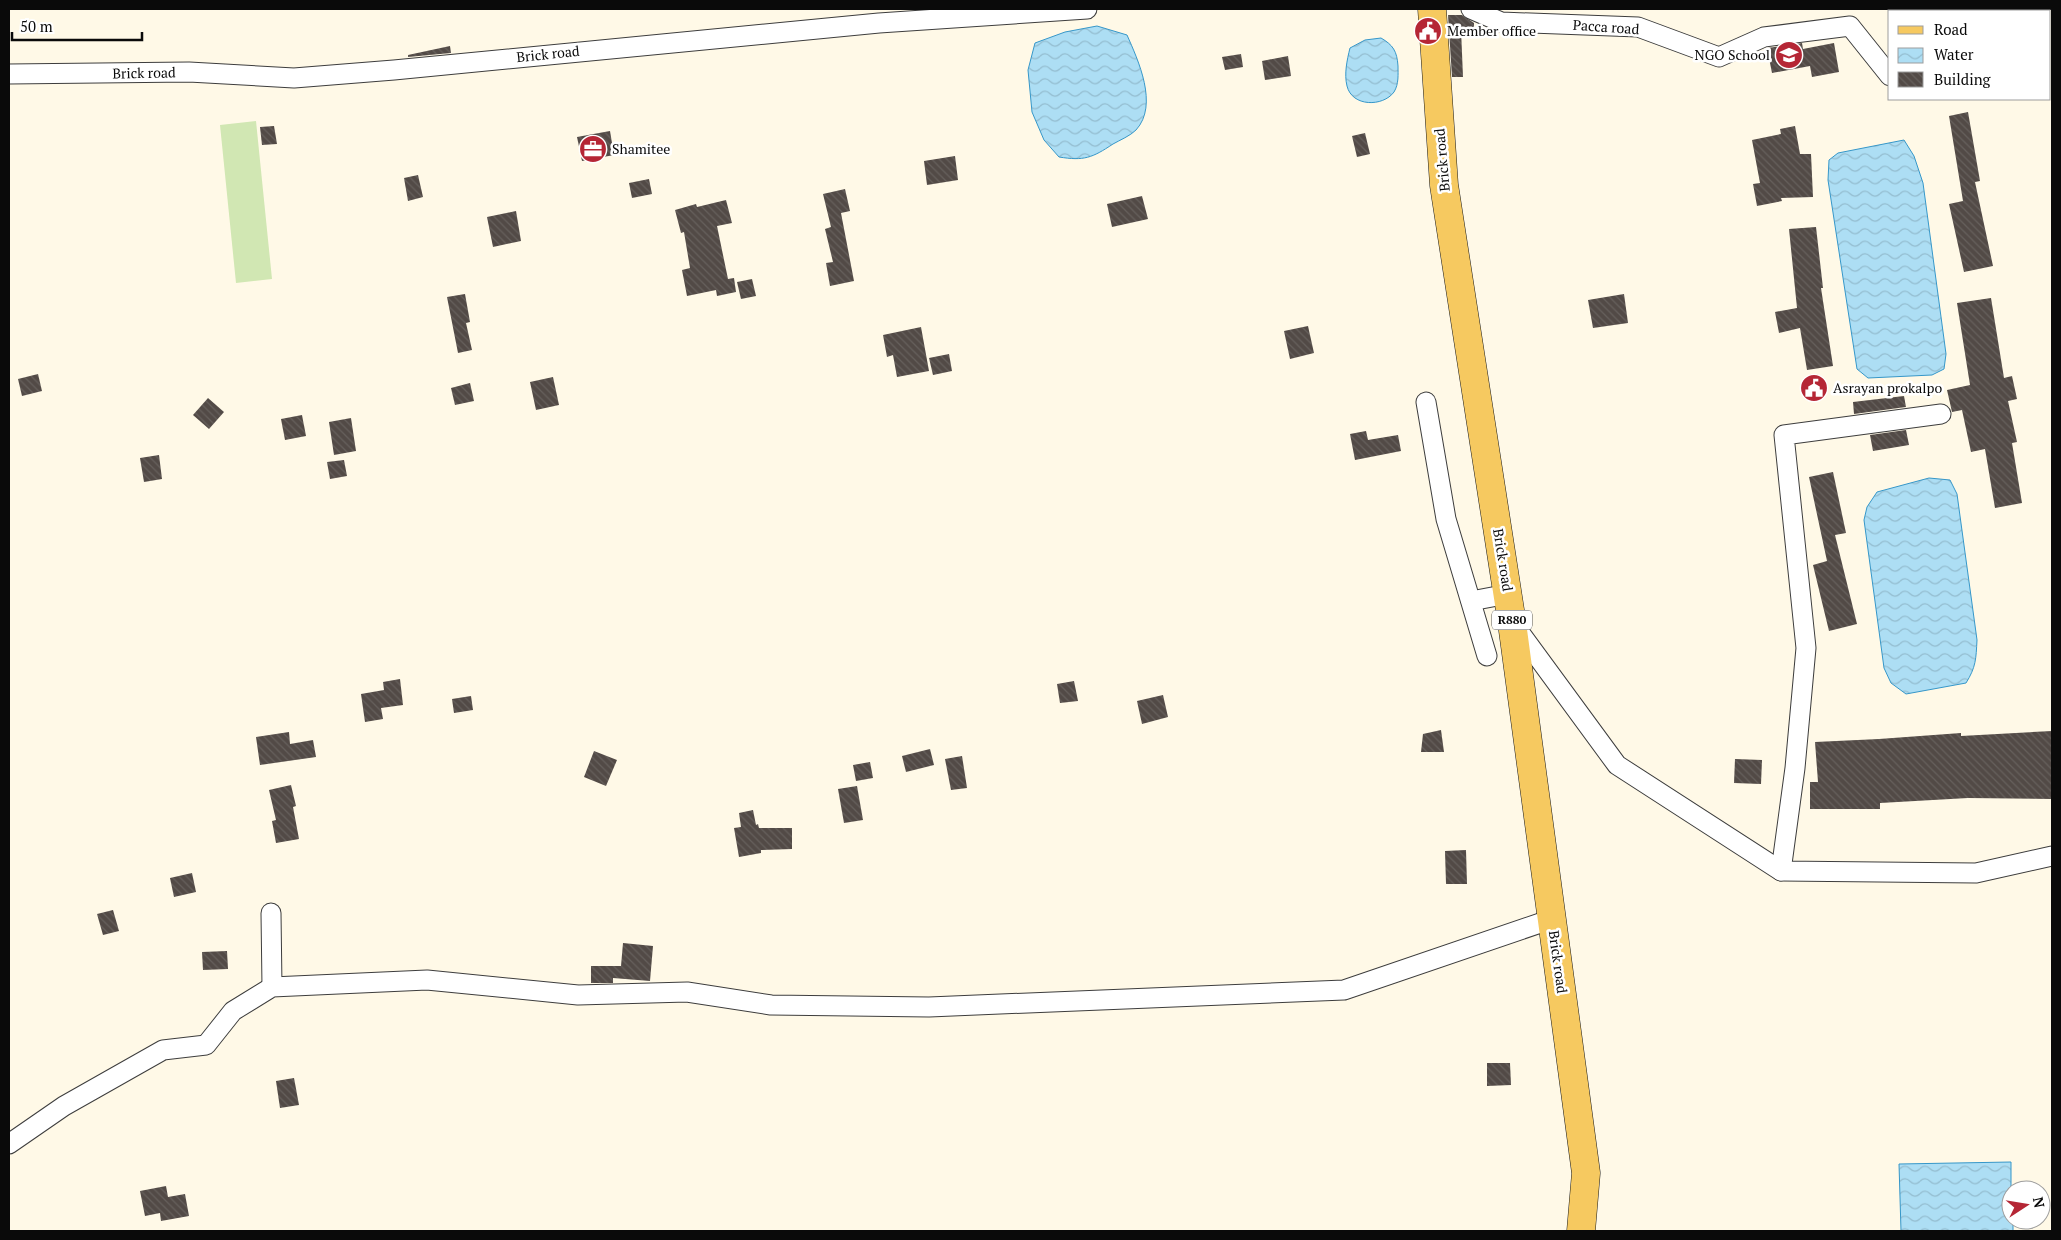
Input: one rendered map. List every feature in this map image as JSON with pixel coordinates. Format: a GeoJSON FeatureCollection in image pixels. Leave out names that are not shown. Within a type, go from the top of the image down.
{"type":"FeatureCollection","features":[{"type":"Feature","properties":{"kind":"main road","name":"Brick road"},"geometry":{"type":"LineString","coordinates":[[1432,9],[1444,185],[1508,594],[1586,1173],[1581,1231]]}},
{"type":"Feature","properties":{"kind":"street","name":"Brick road"},"geometry":{"type":"LineString","coordinates":[[9,74],[189,72],[294,78],[394,70],[879,22],[1087,9]]}},
{"type":"Feature","properties":{"kind":"street","name":"Pacca road"},"geometry":{"type":"LineString","coordinates":[[1471,9],[1501,22],[1638,27],[1719,57],[1764,37],[1850,26],[1888,74]]}},
{"type":"Feature","properties":{"kind":"street"},"geometry":{"type":"LineString","coordinates":[[1426,402],[1446,519],[1487,656]]}},
{"type":"Feature","properties":{"kind":"street"},"geometry":{"type":"LineString","coordinates":[[1781,871],[1795,768],[1806,648],[1784,435],[1941,414]]}},
{"type":"Feature","properties":{"kind":"street"},"geometry":{"type":"LineString","coordinates":[[1471,601],[1508,594]]}},
{"type":"Feature","properties":{"kind":"street"},"geometry":{"type":"LineString","coordinates":[[1512,623],[1617,766],[1781,871],[1976,873],[2052,856]]}},
{"type":"Feature","properties":{"kind":"street"},"geometry":{"type":"LineString","coordinates":[[271,913],[272,987]]}},
{"type":"Feature","properties":{"kind":"street"},"geometry":{"type":"LineString","coordinates":[[9,1144],[64,1106],[163,1050],[206,1045],[233,1011],[272,987],[427,980],[578,995],[687,992],[771,1005],[929,1007],[1344,990],[1552,919]]}},
{"type":"Feature","properties":{"kind":"green space"},"geometry":{"type":"Polygon","coordinates":[[[256,121],[272,279],[236,283],[220,125],[256,121]]]}},
{"type":"Feature","properties":{"kind":"water"},"geometry":{"type":"Polygon","coordinates":[[[1097,26],[1127,35],[1141,69],[1144,82],[1146,108],[1143,120],[1131,134],[1099,153],[1075,159],[1059,157],[1044,140],[1032,112],[1028,70],[1035,43],[1065,32],[1097,26]]]}},
{"type":"Feature","properties":{"kind":"water"},"geometry":{"type":"Polygon","coordinates":[[[1381,38],[1389,43],[1397,56],[1397,86],[1389,97],[1383,100],[1376,102],[1361,101],[1350,93],[1347,86],[1346,72],[1350,48],[1365,40],[1381,38]]]}},
{"type":"Feature","properties":{"kind":"water"},"geometry":{"type":"Polygon","coordinates":[[[1904,140],[1914,156],[1923,183],[1946,354],[1944,369],[1932,375],[1868,378],[1857,369],[1828,180],[1829,160],[1838,153],[1904,140]]]}},
{"type":"Feature","properties":{"kind":"water"},"geometry":{"type":"Polygon","coordinates":[[[1929,478],[1950,480],[1957,494],[1977,640],[1976,658],[1966,683],[1906,694],[1891,683],[1884,668],[1864,520],[1867,507],[1877,492],[1929,478]]]}},
{"type":"Feature","properties":{"kind":"water"},"geometry":{"type":"Polygon","coordinates":[[[2011,1162],[2011,1180],[2001,1180],[2001,1230],[2013,1231],[1901,1231],[1899,1164],[2011,1162]]]}},
{"type":"Feature","properties":{"kind":"building"},"geometry":{"type":"Polygon","coordinates":[[[1448,15],[1462,15],[1474,23],[1474,29],[1461,29],[1463,77],[1452,77],[1448,15]]]}},
{"type":"Feature","properties":{"kind":"building"},"geometry":{"type":"Polygon","coordinates":[[[1802,43],[1803,49],[1834,43],[1839,72],[1812,77],[1810,66],[1772,73],[1767,48],[1802,43]]]}},
{"type":"Feature","properties":{"kind":"building"},"geometry":{"type":"Polygon","coordinates":[[[450,46],[451,53],[408,57],[408,55],[450,46]]]}},
{"type":"Feature","properties":{"kind":"building"},"geometry":{"type":"Polygon","coordinates":[[[1241,54],[1243,67],[1225,70],[1222,57],[1241,54]]]}},
{"type":"Feature","properties":{"kind":"building"},"geometry":{"type":"Polygon","coordinates":[[[1288,56],[1291,76],[1265,80],[1262,61],[1288,56]]]}},
{"type":"Feature","properties":{"kind":"building"},"geometry":{"type":"Polygon","coordinates":[[[1968,112],[1980,181],[1975,182],[1993,266],[1964,272],[1949,204],[1963,201],[1949,116],[1968,112]]]}},
{"type":"Feature","properties":{"kind":"building"},"geometry":{"type":"Polygon","coordinates":[[[274,126],[277,144],[262,145],[260,127],[274,126]]]}},
{"type":"Feature","properties":{"kind":"building"},"geometry":{"type":"Polygon","coordinates":[[[1795,126],[1800,154],[1811,154],[1813,197],[1781,198],[1782,201],[1757,206],[1753,184],[1760,183],[1752,140],[1781,134],[1780,129],[1795,126]]]}},
{"type":"Feature","properties":{"kind":"building"},"geometry":{"type":"Polygon","coordinates":[[[610,131],[614,155],[582,161],[577,137],[610,131]]]}},
{"type":"Feature","properties":{"kind":"building"},"geometry":{"type":"Polygon","coordinates":[[[1365,133],[1370,154],[1357,157],[1352,136],[1365,133]]]}},
{"type":"Feature","properties":{"kind":"building"},"geometry":{"type":"Polygon","coordinates":[[[955,156],[958,180],[927,185],[924,161],[955,156]]]}},
{"type":"Feature","properties":{"kind":"building"},"geometry":{"type":"Polygon","coordinates":[[[418,175],[423,197],[408,201],[404,178],[418,175]]]}},
{"type":"Feature","properties":{"kind":"building"},"geometry":{"type":"Polygon","coordinates":[[[649,179],[652,194],[632,198],[629,183],[649,179]]]}},
{"type":"Feature","properties":{"kind":"building"},"geometry":{"type":"Polygon","coordinates":[[[845,189],[850,211],[841,213],[854,281],[830,286],[826,263],[833,262],[825,229],[831,227],[823,194],[845,189]]]}},
{"type":"Feature","properties":{"kind":"building"},"geometry":{"type":"Polygon","coordinates":[[[1142,196],[1148,219],[1112,227],[1107,204],[1142,196]]]}},
{"type":"Feature","properties":{"kind":"building"},"geometry":{"type":"Polygon","coordinates":[[[726,200],[732,223],[717,226],[728,279],[734,278],[736,292],[717,296],[716,290],[687,296],[682,270],[690,268],[684,232],[681,233],[675,210],[696,204],[697,207],[726,200]]]}},
{"type":"Feature","properties":{"kind":"building"},"geometry":{"type":"Polygon","coordinates":[[[516,211],[521,241],[493,247],[487,217],[516,211]]]}},
{"type":"Feature","properties":{"kind":"building"},"geometry":{"type":"Polygon","coordinates":[[[1816,227],[1823,288],[1821,288],[1833,366],[1807,370],[1800,328],[1779,333],[1775,312],[1797,308],[1789,229],[1816,227]]]}},
{"type":"Feature","properties":{"kind":"building"},"geometry":{"type":"Polygon","coordinates":[[[752,279],[756,296],[741,299],[737,282],[752,279]]]}},
{"type":"Feature","properties":{"kind":"building"},"geometry":{"type":"Polygon","coordinates":[[[465,294],[470,322],[466,323],[472,350],[458,353],[447,297],[465,294]]]}},
{"type":"Feature","properties":{"kind":"building"},"geometry":{"type":"Polygon","coordinates":[[[1624,294],[1628,323],[1593,328],[1588,300],[1624,294]]]}},
{"type":"Feature","properties":{"kind":"building"},"geometry":{"type":"Polygon","coordinates":[[[1991,298],[2004,378],[2012,376],[2017,399],[2008,401],[2017,442],[2012,443],[2022,503],[1995,508],[1985,449],[1971,452],[1962,410],[1952,412],[1947,390],[1970,385],[1957,303],[1991,298]]]}},
{"type":"Feature","properties":{"kind":"building"},"geometry":{"type":"Polygon","coordinates":[[[1308,326],[1314,353],[1290,359],[1284,331],[1308,326]]]}},
{"type":"Feature","properties":{"kind":"building"},"geometry":{"type":"Polygon","coordinates":[[[921,327],[929,371],[897,377],[893,355],[887,357],[883,335],[921,327]]]}},
{"type":"Feature","properties":{"kind":"building"},"geometry":{"type":"Polygon","coordinates":[[[949,354],[952,371],[933,375],[929,358],[949,354]]]}},
{"type":"Feature","properties":{"kind":"building"},"geometry":{"type":"Polygon","coordinates":[[[38,374],[42,391],[22,396],[18,379],[38,374]]]}},
{"type":"Feature","properties":{"kind":"building"},"geometry":{"type":"Polygon","coordinates":[[[553,377],[559,405],[536,410],[530,382],[553,377]]]}},
{"type":"Feature","properties":{"kind":"building"},"geometry":{"type":"Polygon","coordinates":[[[470,383],[474,401],[455,405],[451,388],[470,383]]]}},
{"type":"Feature","properties":{"kind":"building"},"geometry":{"type":"Polygon","coordinates":[[[1904,396],[1906,407],[1854,414],[1853,402],[1904,396]]]}},
{"type":"Feature","properties":{"kind":"building"},"geometry":{"type":"Polygon","coordinates":[[[208,398],[224,412],[209,429],[193,415],[208,398]]]}},
{"type":"Feature","properties":{"kind":"building"},"geometry":{"type":"Polygon","coordinates":[[[302,415],[306,436],[285,440],[281,419],[302,415]]]}},
{"type":"Feature","properties":{"kind":"building"},"geometry":{"type":"Polygon","coordinates":[[[351,418],[356,451],[334,455],[329,422],[351,418]]]}},
{"type":"Feature","properties":{"kind":"building"},"geometry":{"type":"Polygon","coordinates":[[[1906,430],[1909,445],[1873,451],[1870,435],[1906,430]]]}},
{"type":"Feature","properties":{"kind":"building"},"geometry":{"type":"Polygon","coordinates":[[[1366,431],[1368,440],[1398,435],[1401,451],[1355,460],[1350,434],[1366,431]]]}},
{"type":"Feature","properties":{"kind":"building"},"geometry":{"type":"Polygon","coordinates":[[[159,455],[162,479],[144,482],[140,458],[159,455]]]}},
{"type":"Feature","properties":{"kind":"building"},"geometry":{"type":"Polygon","coordinates":[[[344,460],[347,476],[330,479],[327,462],[344,460]]]}},
{"type":"Feature","properties":{"kind":"building"},"geometry":{"type":"Polygon","coordinates":[[[1833,472],[1846,533],[1835,535],[1857,624],[1829,631],[1813,565],[1827,561],[1809,477],[1833,472]]]}},
{"type":"Feature","properties":{"kind":"building"},"geometry":{"type":"Polygon","coordinates":[[[400,679],[403,705],[381,708],[383,719],[365,722],[361,694],[384,690],[383,682],[400,679]]]}},
{"type":"Feature","properties":{"kind":"building"},"geometry":{"type":"Polygon","coordinates":[[[1074,681],[1078,701],[1060,703],[1057,684],[1074,681]]]}},
{"type":"Feature","properties":{"kind":"building"},"geometry":{"type":"Polygon","coordinates":[[[1163,695],[1168,717],[1142,724],[1137,701],[1163,695]]]}},
{"type":"Feature","properties":{"kind":"building"},"geometry":{"type":"Polygon","coordinates":[[[471,696],[473,710],[454,713],[452,699],[471,696]]]}},
{"type":"Feature","properties":{"kind":"building"},"geometry":{"type":"Polygon","coordinates":[[[1441,730],[1444,752],[1421,752],[1423,734],[1441,730]]]}},
{"type":"Feature","properties":{"kind":"building"},"geometry":{"type":"Polygon","coordinates":[[[2052,731],[2052,799],[1968,798],[1880,803],[1880,809],[1810,809],[1810,782],[1818,782],[1815,742],[1961,733],[1961,736],[2052,731]]]}},
{"type":"Feature","properties":{"kind":"building"},"geometry":{"type":"Polygon","coordinates":[[[289,732],[290,744],[313,740],[316,757],[260,765],[256,737],[289,732]]]}},
{"type":"Feature","properties":{"kind":"building"},"geometry":{"type":"Polygon","coordinates":[[[930,749],[934,765],[906,772],[902,756],[930,749]]]}},
{"type":"Feature","properties":{"kind":"building"},"geometry":{"type":"Polygon","coordinates":[[[594,751],[617,760],[606,786],[584,777],[594,751]]]}},
{"type":"Feature","properties":{"kind":"building"},"geometry":{"type":"Polygon","coordinates":[[[962,756],[967,788],[951,790],[945,759],[962,756]]]}},
{"type":"Feature","properties":{"kind":"building"},"geometry":{"type":"Polygon","coordinates":[[[1735,759],[1762,760],[1761,784],[1734,783],[1735,759]]]}},
{"type":"Feature","properties":{"kind":"building"},"geometry":{"type":"Polygon","coordinates":[[[870,762],[873,778],[856,781],[853,765],[870,762]]]}},
{"type":"Feature","properties":{"kind":"building"},"geometry":{"type":"Polygon","coordinates":[[[291,785],[296,806],[293,807],[299,839],[276,843],[272,821],[276,820],[269,790],[291,785]]]}},
{"type":"Feature","properties":{"kind":"building"},"geometry":{"type":"Polygon","coordinates":[[[857,786],[863,820],[844,823],[838,789],[857,786]]]}},
{"type":"Feature","properties":{"kind":"building"},"geometry":{"type":"Polygon","coordinates":[[[753,810],[756,825],[758,824],[759,828],[792,828],[792,849],[761,850],[761,853],[739,857],[734,828],[741,827],[739,813],[753,810]]]}},
{"type":"Feature","properties":{"kind":"building"},"geometry":{"type":"Polygon","coordinates":[[[1466,850],[1467,884],[1446,884],[1445,851],[1466,850]]]}},
{"type":"Feature","properties":{"kind":"building"},"geometry":{"type":"Polygon","coordinates":[[[192,873],[196,892],[174,897],[170,878],[192,873]]]}},
{"type":"Feature","properties":{"kind":"building"},"geometry":{"type":"Polygon","coordinates":[[[113,910],[119,931],[103,935],[97,914],[113,910]]]}},
{"type":"Feature","properties":{"kind":"building"},"geometry":{"type":"Polygon","coordinates":[[[623,943],[653,946],[650,981],[613,978],[613,983],[591,983],[591,966],[621,966],[623,943]]]}},
{"type":"Feature","properties":{"kind":"building"},"geometry":{"type":"Polygon","coordinates":[[[227,951],[228,969],[203,970],[202,952],[227,951]]]}},
{"type":"Feature","properties":{"kind":"building"},"geometry":{"type":"Polygon","coordinates":[[[1487,1063],[1510,1063],[1511,1085],[1487,1086],[1487,1063]]]}},
{"type":"Feature","properties":{"kind":"building"},"geometry":{"type":"Polygon","coordinates":[[[294,1078],[299,1105],[280,1108],[276,1081],[294,1078]]]}},
{"type":"Feature","properties":{"kind":"building"},"geometry":{"type":"Polygon","coordinates":[[[166,1186],[168,1197],[185,1194],[189,1216],[161,1221],[160,1213],[145,1216],[140,1191],[166,1186]]]}},
{"type":"Feature","properties":{"kind":"place","name":"Member office"},"geometry":{"type":"Point","coordinates":[1428,31]}},
{"type":"Feature","properties":{"kind":"place","name":"NGO School"},"geometry":{"type":"Point","coordinates":[1789,55]}},
{"type":"Feature","properties":{"kind":"place","name":"Shamitee"},"geometry":{"type":"Point","coordinates":[593,149]}},
{"type":"Feature","properties":{"kind":"place","name":"Asrayan prokalpo"},"geometry":{"type":"Point","coordinates":[1814,388]}}]}
